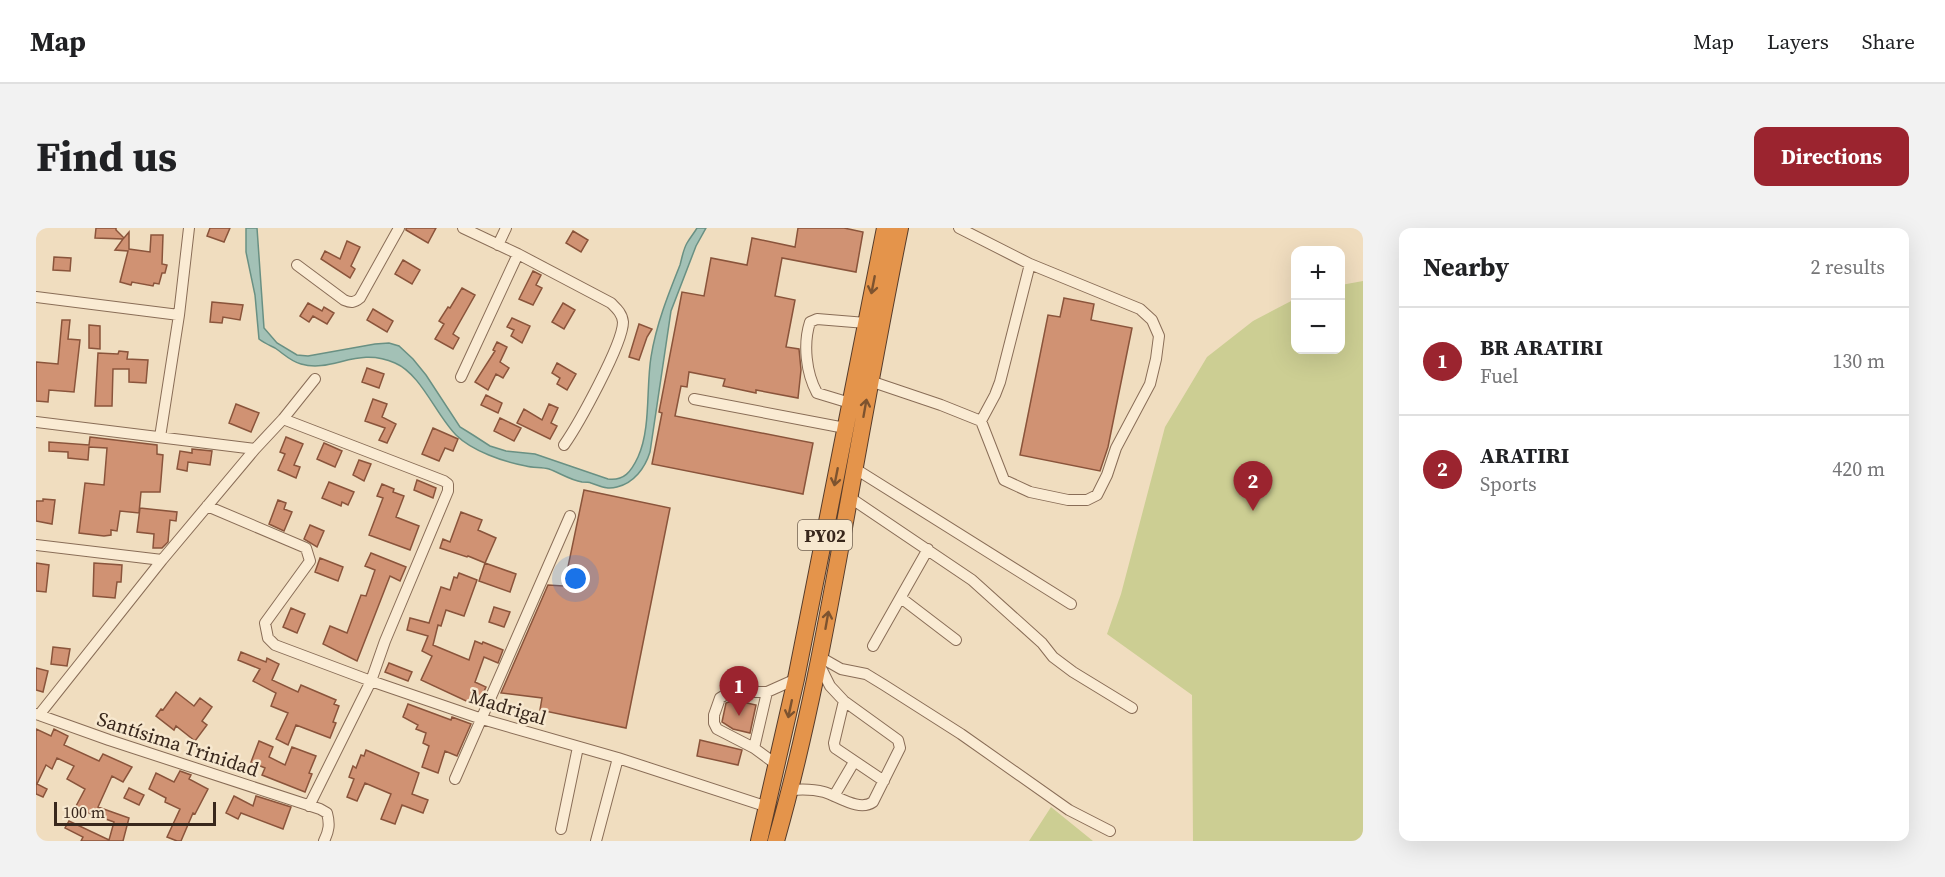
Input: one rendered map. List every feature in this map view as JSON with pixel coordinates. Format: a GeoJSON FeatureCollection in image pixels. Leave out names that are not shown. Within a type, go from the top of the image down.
{"type":"FeatureCollection","features":[{"type":"Feature","properties":{"kind":"highway","name":"PY02"},"geometry":{"type":"LineString","coordinates":[[759,841],[796,679],[885,228]]}},
{"type":"Feature","properties":{"kind":"highway","name":"PY02"},"geometry":{"type":"LineString","coordinates":[[777,841],[820,661],[900,228]]}},
{"type":"Feature","properties":{"kind":"street"},"geometry":{"type":"LineString","coordinates":[[160,437],[179,315],[189,228]]}},
{"type":"Feature","properties":{"kind":"street"},"geometry":{"type":"LineString","coordinates":[[297,266],[344,300],[350,303],[356,302],[399,228]]}},
{"type":"Feature","properties":{"kind":"street"},"geometry":{"type":"LineString","coordinates":[[463,228],[518,254],[610,303],[620,311],[623,322],[619,339],[580,420],[564,445]]}},
{"type":"Feature","properties":{"kind":"street"},"geometry":{"type":"LineString","coordinates":[[498,245],[506,228]]}},
{"type":"Feature","properties":{"kind":"street"},"geometry":{"type":"LineString","coordinates":[[870,381],[981,421],[1004,480],[1030,492],[1068,500],[1087,500],[1097,495],[1116,448],[1150,384],[1159,336],[1152,320],[1140,309],[1030,264],[959,228]]}},
{"type":"Feature","properties":{"kind":"street"},"geometry":{"type":"LineString","coordinates":[[460,377],[518,254]]}},
{"type":"Feature","properties":{"kind":"street"},"geometry":{"type":"LineString","coordinates":[[981,421],[1000,382],[1030,264]]}},
{"type":"Feature","properties":{"kind":"street"},"geometry":{"type":"LineString","coordinates":[[36,297],[179,315]]}},
{"type":"Feature","properties":{"kind":"street"},"geometry":{"type":"LineString","coordinates":[[850,403],[818,393],[811,381],[806,335],[810,322],[816,319],[866,323]]}},
{"type":"Feature","properties":{"kind":"street"},"geometry":{"type":"LineString","coordinates":[[37,715],[162,560],[315,379]]}},
{"type":"Feature","properties":{"kind":"street"},"geometry":{"type":"LineString","coordinates":[[694,399],[845,428]]}},
{"type":"Feature","properties":{"kind":"street"},"geometry":{"type":"LineString","coordinates":[[283,419],[448,484],[448,491],[385,641],[371,681],[309,806],[327,813],[329,831],[324,841]]}},
{"type":"Feature","properties":{"kind":"street"},"geometry":{"type":"LineString","coordinates":[[36,422],[255,449]]}},
{"type":"Feature","properties":{"kind":"street"},"geometry":{"type":"LineString","coordinates":[[854,468],[1071,604]]}},
{"type":"Feature","properties":{"kind":"street"},"geometry":{"type":"LineString","coordinates":[[849,497],[972,580],[1042,643],[1053,657],[1132,708]]}},
{"type":"Feature","properties":{"kind":"street","name":"Madrigal"},"geometry":{"type":"LineString","coordinates":[[207,506],[306,548],[309,554],[310,561],[265,623],[268,638],[275,645],[482,719],[618,758],[768,807]]}},
{"type":"Feature","properties":{"kind":"street"},"geometry":{"type":"LineString","coordinates":[[455,779],[570,516]]}},
{"type":"Feature","properties":{"kind":"street"},"geometry":{"type":"LineString","coordinates":[[36,545],[162,560]]}},
{"type":"Feature","properties":{"kind":"street"},"geometry":{"type":"LineString","coordinates":[[873,646],[928,549]]}},
{"type":"Feature","properties":{"kind":"street"},"geometry":{"type":"LineString","coordinates":[[901,598],[956,640]]}},
{"type":"Feature","properties":{"kind":"street"},"geometry":{"type":"LineString","coordinates":[[791,790],[813,790],[858,805],[869,805],[873,802],[899,753],[898,740],[844,701],[830,686],[820,661]]}},
{"type":"Feature","properties":{"kind":"street"},"geometry":{"type":"LineString","coordinates":[[820,661],[841,669],[866,674],[961,734],[1069,810],[1110,831]]}},
{"type":"Feature","properties":{"kind":"street"},"geometry":{"type":"LineString","coordinates":[[777,765],[754,748],[717,729],[714,715],[720,698],[725,695],[735,692],[767,692],[796,679]]}},
{"type":"Feature","properties":{"kind":"street"},"geometry":{"type":"LineString","coordinates":[[754,748],[767,692]]}},
{"type":"Feature","properties":{"kind":"street"},"geometry":{"type":"LineString","coordinates":[[844,701],[834,746],[836,751],[884,781]]}},
{"type":"Feature","properties":{"kind":"street","name":"Santísima Trinidad"},"geometry":{"type":"LineString","coordinates":[[37,715],[309,806]]}},
{"type":"Feature","properties":{"kind":"street"},"geometry":{"type":"LineString","coordinates":[[561,829],[578,747]]}},
{"type":"Feature","properties":{"kind":"street"},"geometry":{"type":"LineString","coordinates":[[596,841],[618,758]]}},
{"type":"Feature","properties":{"kind":"street"},"geometry":{"type":"LineString","coordinates":[[834,796],[854,762]]}},
{"type":"Feature","properties":{"kind":"green space"},"geometry":{"type":"Polygon","coordinates":[[[1363,281],[1363,841],[1193,841],[1192,695],[1107,634],[1121,594],[1165,427],[1207,357],[1253,321],[1291,301],[1291,354],[1345,354],[1345,284],[1363,281]]]}},
{"type":"Feature","properties":{"kind":"green space"},"geometry":{"type":"Polygon","coordinates":[[[1051,807],[1093,841],[1029,841],[1051,807]]]}},
{"type":"Feature","properties":{"kind":"water"},"geometry":{"type":"Polygon","coordinates":[[[246,228],[257,228],[264,328],[277,343],[297,355],[308,356],[375,344],[389,343],[399,346],[426,375],[460,427],[490,446],[506,451],[535,454],[608,479],[618,479],[633,467],[642,446],[647,421],[653,345],[667,299],[686,246],[697,228],[706,228],[696,246],[671,311],[650,452],[645,464],[629,482],[610,488],[578,481],[549,469],[508,462],[479,451],[456,435],[413,376],[395,363],[369,357],[313,366],[290,359],[259,339],[255,295],[246,252],[246,228]]]}},
{"type":"Feature","properties":{"kind":"building"},"geometry":{"type":"Polygon","coordinates":[[[96,228],[116,228],[124,238],[129,232],[129,249],[150,252],[151,235],[163,235],[162,264],[167,265],[159,284],[154,283],[153,286],[132,282],[131,285],[120,282],[128,251],[115,250],[123,239],[95,238],[96,228]]]}},
{"type":"Feature","properties":{"kind":"building"},"geometry":{"type":"Polygon","coordinates":[[[210,228],[230,228],[224,242],[207,236],[210,228]]]}},
{"type":"Feature","properties":{"kind":"building"},"geometry":{"type":"Polygon","coordinates":[[[406,228],[436,228],[428,243],[406,228]]]}},
{"type":"Feature","properties":{"kind":"building"},"geometry":{"type":"Polygon","coordinates":[[[798,228],[844,228],[863,232],[856,272],[782,258],[775,296],[795,300],[786,347],[799,349],[801,370],[798,398],[723,386],[725,379],[689,372],[687,387],[681,386],[675,416],[813,443],[803,494],[652,464],[662,413],[659,412],[682,292],[704,296],[711,258],[747,265],[752,238],[795,247],[798,228]]]}},
{"type":"Feature","properties":{"kind":"building"},"geometry":{"type":"Polygon","coordinates":[[[573,231],[588,240],[581,252],[566,243],[573,231]]]}},
{"type":"Feature","properties":{"kind":"building"},"geometry":{"type":"Polygon","coordinates":[[[347,241],[360,247],[351,266],[355,269],[350,278],[321,259],[325,251],[340,259],[347,241]]]}},
{"type":"Feature","properties":{"kind":"building"},"geometry":{"type":"Polygon","coordinates":[[[54,257],[71,258],[70,271],[53,270],[54,257]]]}},
{"type":"Feature","properties":{"kind":"building"},"geometry":{"type":"Polygon","coordinates":[[[403,260],[420,270],[412,284],[395,274],[403,260]]]}},
{"type":"Feature","properties":{"kind":"building"},"geometry":{"type":"Polygon","coordinates":[[[533,271],[541,275],[536,285],[542,288],[533,305],[519,299],[533,271]]]}},
{"type":"Feature","properties":{"kind":"building"},"geometry":{"type":"Polygon","coordinates":[[[462,288],[475,295],[453,334],[459,338],[453,349],[435,339],[444,324],[439,321],[462,288]]]}},
{"type":"Feature","properties":{"kind":"building"},"geometry":{"type":"Polygon","coordinates":[[[1064,298],[1094,304],[1091,320],[1132,328],[1108,447],[1100,471],[1020,455],[1048,315],[1060,317],[1064,298]]]}},
{"type":"Feature","properties":{"kind":"building"},"geometry":{"type":"Polygon","coordinates":[[[212,302],[243,305],[240,320],[223,317],[222,323],[210,322],[212,302]]]}},
{"type":"Feature","properties":{"kind":"building"},"geometry":{"type":"Polygon","coordinates":[[[308,303],[322,311],[324,307],[334,313],[327,324],[313,316],[309,322],[300,316],[308,303]]]}},
{"type":"Feature","properties":{"kind":"building"},"geometry":{"type":"Polygon","coordinates":[[[563,303],[575,310],[564,329],[552,322],[563,303]]]}},
{"type":"Feature","properties":{"kind":"building"},"geometry":{"type":"Polygon","coordinates":[[[373,309],[393,321],[387,332],[367,320],[373,309]]]}},
{"type":"Feature","properties":{"kind":"building"},"geometry":{"type":"Polygon","coordinates":[[[512,318],[530,326],[522,343],[511,336],[514,330],[507,327],[512,318]]]}},
{"type":"Feature","properties":{"kind":"building"},"geometry":{"type":"Polygon","coordinates":[[[62,320],[70,320],[68,339],[80,340],[74,392],[49,390],[48,402],[36,401],[36,362],[58,364],[62,320]]]}},
{"type":"Feature","properties":{"kind":"building"},"geometry":{"type":"Polygon","coordinates":[[[639,324],[652,329],[639,360],[629,357],[639,324]]]}},
{"type":"Feature","properties":{"kind":"building"},"geometry":{"type":"Polygon","coordinates":[[[89,325],[100,326],[100,349],[89,348],[89,325]]]}},
{"type":"Feature","properties":{"kind":"building"},"geometry":{"type":"Polygon","coordinates":[[[497,342],[507,347],[500,362],[509,368],[503,378],[496,374],[488,390],[475,382],[495,351],[493,350],[497,342]]]}},
{"type":"Feature","properties":{"kind":"building"},"geometry":{"type":"Polygon","coordinates":[[[119,351],[128,352],[127,359],[148,360],[146,383],[129,382],[129,369],[113,369],[112,406],[95,406],[98,353],[118,354],[119,351]]]}},
{"type":"Feature","properties":{"kind":"building"},"geometry":{"type":"Polygon","coordinates":[[[557,363],[576,374],[567,390],[557,384],[560,378],[552,373],[557,363]]]}},
{"type":"Feature","properties":{"kind":"building"},"geometry":{"type":"Polygon","coordinates":[[[367,368],[384,374],[379,388],[362,382],[367,368]]]}},
{"type":"Feature","properties":{"kind":"building"},"geometry":{"type":"Polygon","coordinates":[[[486,395],[502,403],[498,413],[481,405],[486,395]]]}},
{"type":"Feature","properties":{"kind":"building"},"geometry":{"type":"Polygon","coordinates":[[[373,399],[387,404],[382,417],[396,424],[387,443],[379,440],[385,428],[365,421],[373,399]]]}},
{"type":"Feature","properties":{"kind":"building"},"geometry":{"type":"Polygon","coordinates":[[[236,404],[259,413],[251,432],[229,423],[236,404]]]}},
{"type":"Feature","properties":{"kind":"building"},"geometry":{"type":"Polygon","coordinates":[[[549,404],[558,408],[551,423],[557,426],[550,439],[517,423],[524,409],[542,420],[549,404]]]}},
{"type":"Feature","properties":{"kind":"building"},"geometry":{"type":"Polygon","coordinates":[[[500,418],[521,428],[514,441],[494,431],[500,418]]]}},
{"type":"Feature","properties":{"kind":"building"},"geometry":{"type":"Polygon","coordinates":[[[433,428],[458,439],[453,451],[445,448],[439,461],[422,454],[433,428]]]}},
{"type":"Feature","properties":{"kind":"building"},"geometry":{"type":"Polygon","coordinates":[[[90,437],[157,445],[157,454],[163,455],[160,492],[141,492],[139,513],[120,511],[117,531],[111,530],[111,535],[79,533],[85,483],[104,485],[107,448],[89,447],[88,460],[68,458],[68,452],[49,451],[49,442],[89,445],[90,437]]]}},
{"type":"Feature","properties":{"kind":"building"},"geometry":{"type":"Polygon","coordinates":[[[286,437],[303,444],[294,465],[300,467],[296,478],[278,470],[285,454],[280,452],[286,437]]]}},
{"type":"Feature","properties":{"kind":"building"},"geometry":{"type":"Polygon","coordinates":[[[324,443],[342,451],[335,467],[317,459],[324,443]]]}},
{"type":"Feature","properties":{"kind":"building"},"geometry":{"type":"Polygon","coordinates":[[[192,449],[212,451],[210,465],[188,462],[187,471],[177,469],[180,451],[192,453],[192,449]]]}},
{"type":"Feature","properties":{"kind":"building"},"geometry":{"type":"Polygon","coordinates":[[[359,460],[371,464],[364,481],[353,475],[359,460]]]}},
{"type":"Feature","properties":{"kind":"building"},"geometry":{"type":"Polygon","coordinates":[[[417,480],[436,488],[433,498],[414,490],[417,480]]]}},
{"type":"Feature","properties":{"kind":"building"},"geometry":{"type":"Polygon","coordinates":[[[329,482],[354,492],[348,505],[342,502],[341,506],[322,498],[329,482]]]}},
{"type":"Feature","properties":{"kind":"building"},"geometry":{"type":"Polygon","coordinates":[[[382,484],[404,496],[396,517],[419,526],[410,550],[369,535],[383,498],[377,496],[382,484]]]}},
{"type":"Feature","properties":{"kind":"building"},"geometry":{"type":"Polygon","coordinates":[[[584,490],[670,508],[626,728],[540,710],[542,698],[501,693],[548,585],[564,586],[584,490]]]}},
{"type":"Feature","properties":{"kind":"building"},"geometry":{"type":"Polygon","coordinates":[[[43,499],[55,500],[52,524],[36,521],[36,501],[43,501],[43,499]]]}},
{"type":"Feature","properties":{"kind":"building"},"geometry":{"type":"Polygon","coordinates":[[[278,500],[286,503],[284,509],[292,512],[284,531],[269,524],[278,500]]]}},
{"type":"Feature","properties":{"kind":"building"},"geometry":{"type":"Polygon","coordinates":[[[140,508],[177,512],[176,521],[170,520],[168,542],[162,548],[153,548],[154,534],[137,532],[140,508]]]}},
{"type":"Feature","properties":{"kind":"building"},"geometry":{"type":"Polygon","coordinates":[[[461,512],[482,520],[478,530],[496,538],[485,563],[440,548],[443,539],[450,542],[461,512]]]}},
{"type":"Feature","properties":{"kind":"building"},"geometry":{"type":"Polygon","coordinates":[[[310,525],[324,531],[317,547],[304,539],[310,525]]]}},
{"type":"Feature","properties":{"kind":"building"},"geometry":{"type":"Polygon","coordinates":[[[371,553],[406,567],[400,581],[390,576],[357,661],[323,644],[330,626],[347,633],[361,595],[366,596],[375,570],[365,566],[371,553]]]}},
{"type":"Feature","properties":{"kind":"building"},"geometry":{"type":"Polygon","coordinates":[[[320,558],[343,567],[338,581],[315,572],[320,558]]]}},
{"type":"Feature","properties":{"kind":"building"},"geometry":{"type":"Polygon","coordinates":[[[36,563],[49,565],[46,592],[36,591],[36,563]]]}},
{"type":"Feature","properties":{"kind":"building"},"geometry":{"type":"Polygon","coordinates":[[[94,563],[122,565],[121,582],[117,582],[115,598],[93,596],[94,563]]]}},
{"type":"Feature","properties":{"kind":"building"},"geometry":{"type":"Polygon","coordinates":[[[485,563],[516,574],[510,592],[479,581],[485,563]]]}},
{"type":"Feature","properties":{"kind":"building"},"geometry":{"type":"Polygon","coordinates":[[[459,573],[477,580],[464,616],[446,610],[441,626],[438,625],[433,645],[469,660],[475,641],[503,650],[498,663],[484,657],[475,682],[486,687],[477,706],[421,680],[432,656],[422,651],[428,636],[407,630],[410,618],[429,623],[441,587],[450,590],[454,577],[457,578],[459,573]]]}},
{"type":"Feature","properties":{"kind":"building"},"geometry":{"type":"Polygon","coordinates":[[[494,607],[510,612],[504,627],[489,622],[494,607]]]}},
{"type":"Feature","properties":{"kind":"building"},"geometry":{"type":"Polygon","coordinates":[[[291,608],[305,614],[297,633],[283,627],[291,608]]]}},
{"type":"Feature","properties":{"kind":"building"},"geometry":{"type":"Polygon","coordinates":[[[53,647],[70,649],[67,666],[51,664],[53,647]]]}},
{"type":"Feature","properties":{"kind":"building"},"geometry":{"type":"Polygon","coordinates":[[[241,652],[266,662],[267,658],[279,664],[272,680],[298,692],[301,685],[336,700],[334,704],[339,706],[330,738],[296,725],[288,745],[276,739],[288,713],[271,706],[276,693],[253,681],[260,669],[238,660],[241,652]]]}},
{"type":"Feature","properties":{"kind":"building"},"geometry":{"type":"Polygon","coordinates":[[[389,663],[412,672],[408,681],[385,672],[389,663]]]}},
{"type":"Feature","properties":{"kind":"building"},"geometry":{"type":"Polygon","coordinates":[[[36,668],[48,671],[43,692],[36,690],[36,668]]]}},
{"type":"Feature","properties":{"kind":"building"},"geometry":{"type":"Polygon","coordinates":[[[176,692],[194,706],[200,698],[212,707],[202,721],[207,725],[195,741],[176,726],[174,730],[156,716],[176,692]]]}},
{"type":"Feature","properties":{"kind":"building"},"geometry":{"type":"Polygon","coordinates":[[[734,700],[756,705],[750,733],[733,729],[722,722],[726,703],[734,700]]]}},
{"type":"Feature","properties":{"kind":"building"},"geometry":{"type":"Polygon","coordinates":[[[408,704],[451,720],[452,717],[471,724],[457,756],[445,751],[438,773],[422,767],[429,746],[423,743],[426,733],[416,729],[418,725],[403,717],[408,704]]]}},
{"type":"Feature","properties":{"kind":"building"},"geometry":{"type":"Polygon","coordinates":[[[36,729],[51,736],[54,729],[68,736],[64,745],[99,761],[103,754],[132,767],[123,782],[112,776],[98,807],[129,818],[123,841],[81,841],[83,837],[65,828],[69,821],[109,840],[114,822],[75,808],[85,789],[67,779],[74,766],[57,758],[52,769],[46,765],[37,784],[47,789],[43,797],[36,794],[36,729]]]}},
{"type":"Feature","properties":{"kind":"building"},"geometry":{"type":"Polygon","coordinates":[[[700,740],[742,750],[738,765],[697,756],[700,740]]]}},
{"type":"Feature","properties":{"kind":"building"},"geometry":{"type":"Polygon","coordinates":[[[259,741],[273,747],[269,757],[285,765],[292,747],[316,756],[305,792],[262,775],[265,768],[251,762],[259,741]]]}},
{"type":"Feature","properties":{"kind":"building"},"geometry":{"type":"Polygon","coordinates":[[[366,750],[419,773],[412,794],[428,800],[423,813],[402,805],[395,824],[381,819],[391,794],[365,783],[357,801],[347,797],[354,779],[349,777],[353,766],[356,768],[361,755],[364,756],[366,750]]]}},
{"type":"Feature","properties":{"kind":"building"},"geometry":{"type":"Polygon","coordinates":[[[180,771],[191,775],[189,779],[208,789],[195,814],[193,813],[181,841],[177,841],[167,837],[180,809],[165,802],[166,798],[149,789],[156,773],[174,782],[180,771]]]}},
{"type":"Feature","properties":{"kind":"building"},"geometry":{"type":"Polygon","coordinates":[[[129,788],[144,795],[139,805],[124,798],[129,788]]]}},
{"type":"Feature","properties":{"kind":"building"},"geometry":{"type":"Polygon","coordinates":[[[234,796],[253,806],[256,796],[291,807],[283,829],[241,813],[238,819],[226,813],[234,796]]]}},
{"type":"Feature","properties":{"kind":"place","name":"ARATIRI"},"geometry":{"type":"Point","coordinates":[1253,511]}},
{"type":"Feature","properties":{"kind":"place","name":"BR ARATIRI"},"geometry":{"type":"Point","coordinates":[739,716]}}]}
